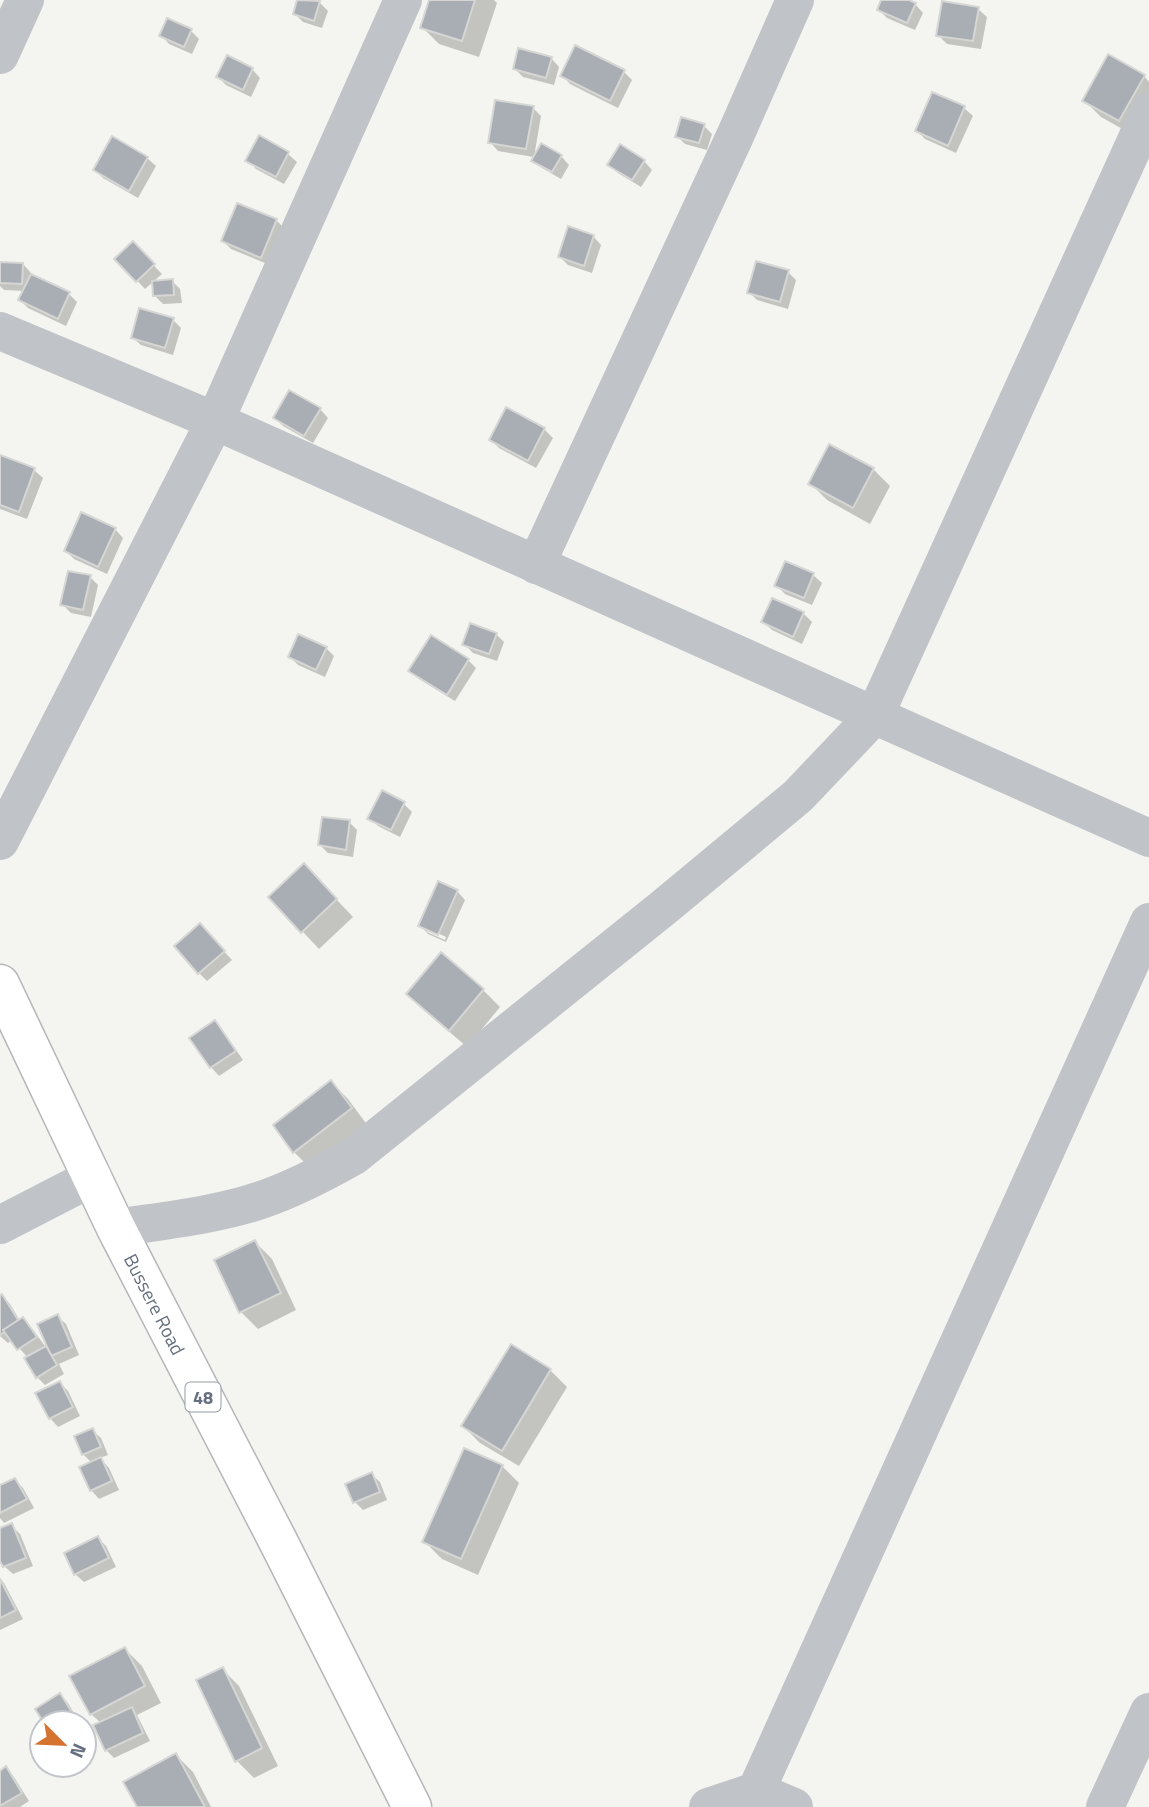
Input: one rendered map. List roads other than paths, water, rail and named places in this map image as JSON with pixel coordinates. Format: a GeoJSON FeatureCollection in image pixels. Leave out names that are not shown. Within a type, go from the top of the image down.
{"type":"FeatureCollection","features":[{"type":"Feature","properties":{"kind":"main road","name":"Bussere Road"},"geometry":{"type":"LineString","coordinates":[[0,984],[116,1228],[412,1807]]}},
{"type":"Feature","properties":{"kind":"street"},"geometry":{"type":"LineString","coordinates":[[0,55],[25,0]]}},
{"type":"Feature","properties":{"kind":"street"},"geometry":{"type":"LineString","coordinates":[[0,841],[215,421],[403,0]]}},
{"type":"Feature","properties":{"kind":"street"},"geometry":{"type":"LineString","coordinates":[[536,565],[795,0]]}},
{"type":"Feature","properties":{"kind":"street"},"geometry":{"type":"LineString","coordinates":[[116,1228],[213,1212],[258,1201],[310,1181],[354,1156],[798,796],[875,715],[1149,112]]}},
{"type":"Feature","properties":{"kind":"street"},"geometry":{"type":"LineString","coordinates":[[0,331],[215,421],[1149,838]]}},
{"type":"Feature","properties":{"kind":"street"},"geometry":{"type":"LineString","coordinates":[[753,1799],[1149,922]]}},
{"type":"Feature","properties":{"kind":"street"},"geometry":{"type":"LineString","coordinates":[[0,1225],[93,1177]]}},
{"type":"Feature","properties":{"kind":"street"},"geometry":{"type":"LineString","coordinates":[[1105,1807],[1149,1712]]}},
{"type":"Feature","properties":{"kind":"street"},"geometry":{"type":"LineString","coordinates":[[708,1807],[753,1799],[794,1807]]}}]}
